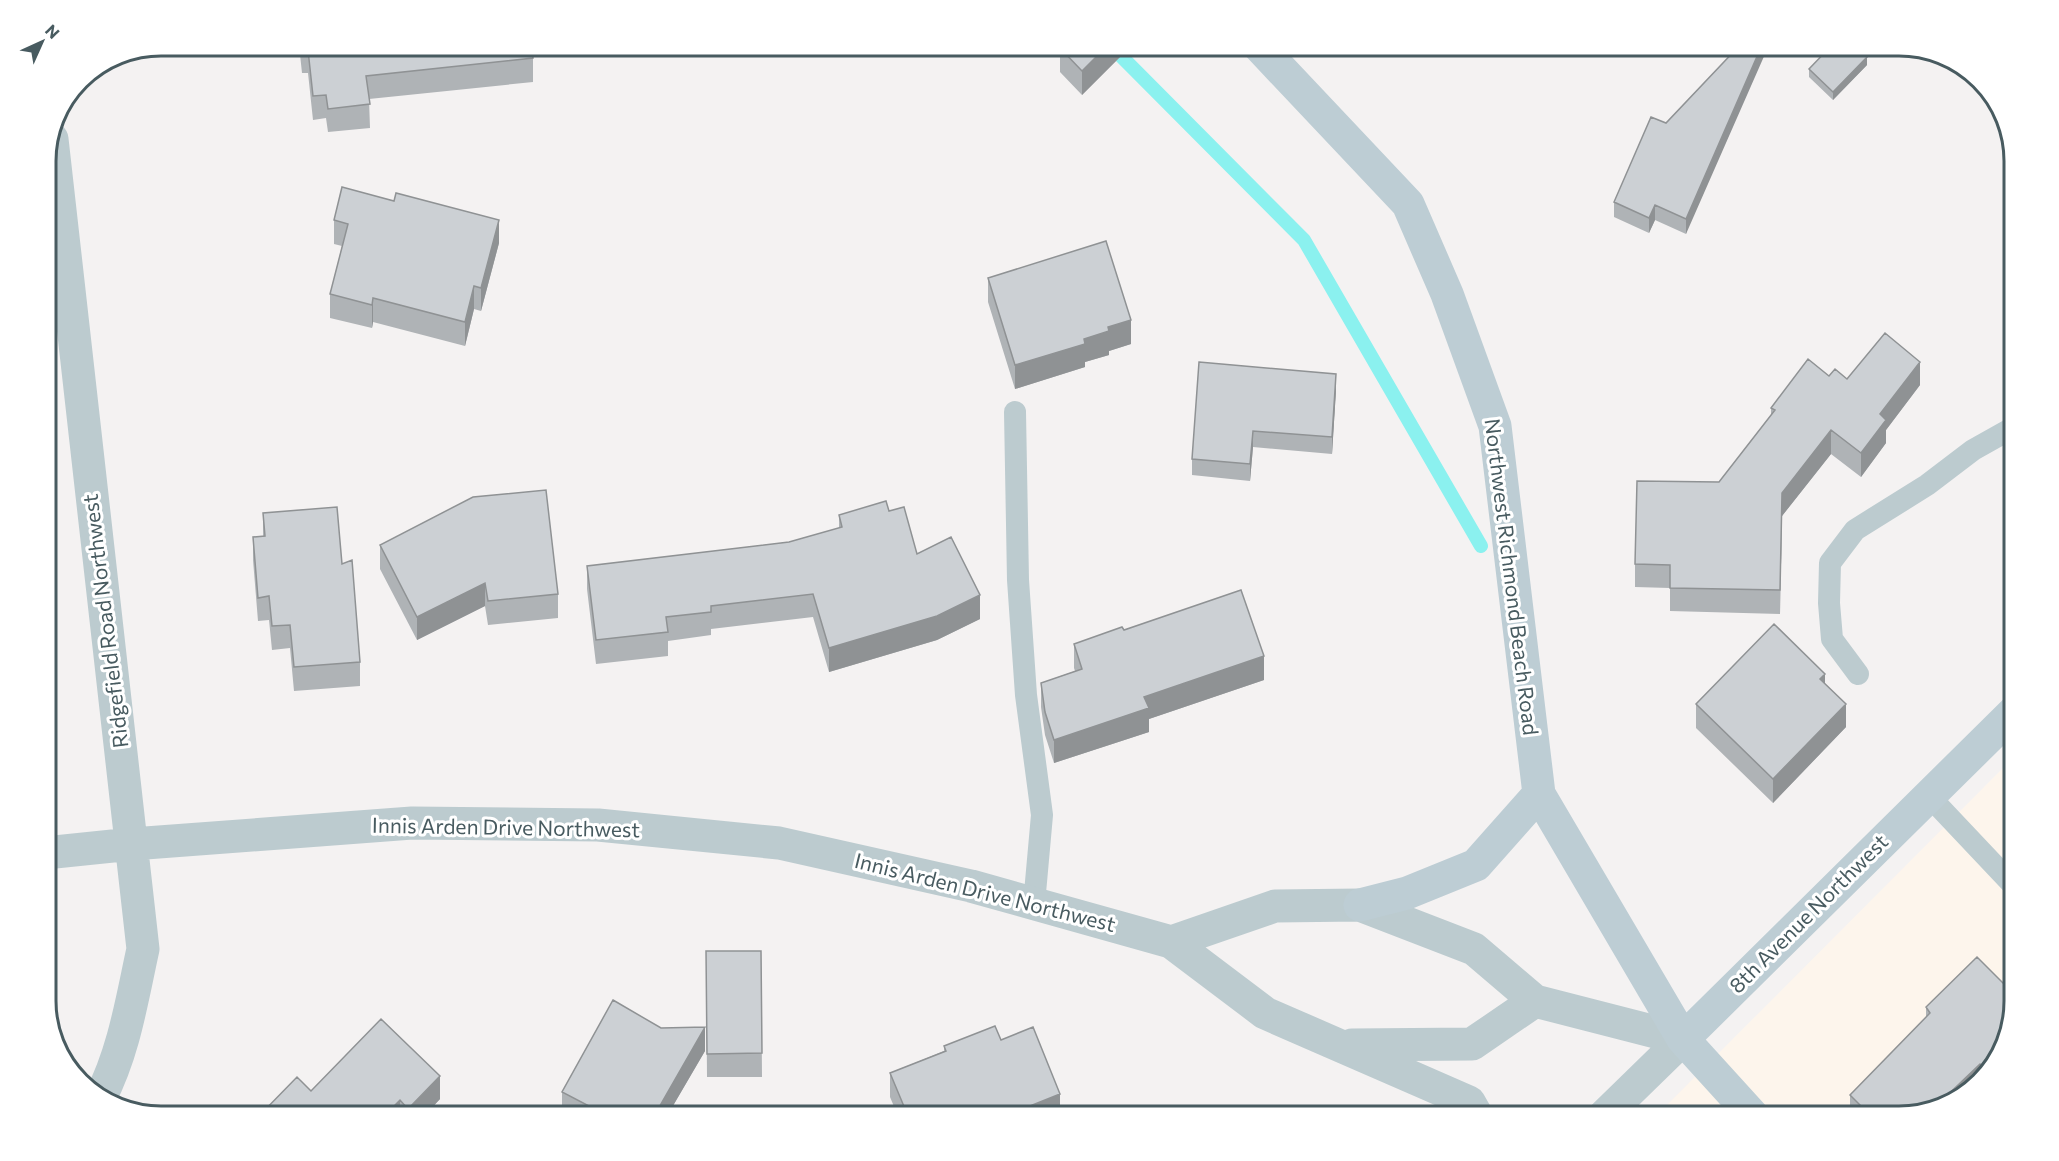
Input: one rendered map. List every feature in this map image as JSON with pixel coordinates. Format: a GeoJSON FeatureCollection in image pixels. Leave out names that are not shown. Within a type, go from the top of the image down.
{"type":"FeatureCollection","features":[{"type":"Feature","properties":{"kind":"main road","name":"Northwest Richmond Beach Road"},"geometry":{"type":"LineString","coordinates":[[1268,56],[1408,204],[1451,305],[1496,426],[1539,794],[1683,1040],[1744,1106]]}},
{"type":"Feature","properties":{"kind":"main road","name":"8th Avenue Northwest"},"geometry":{"type":"LineString","coordinates":[[1683,1040],[2004,722]]}},
{"type":"Feature","properties":{"kind":"main road"},"geometry":{"type":"LineString","coordinates":[[1360,905],[1407,893],[1476,866],[1539,794]]}},
{"type":"Feature","properties":{"kind":"street","name":"Ridgefield Road Northwest"},"geometry":{"type":"LineString","coordinates":[[56,188],[143,949],[128,1020],[105,1089]]}},
{"type":"Feature","properties":{"kind":"street","name":"Innis Arden Drive Northwest"},"geometry":{"type":"LineString","coordinates":[[56,852],[412,823],[598,825],[779,843],[971,886],[1171,942],[1265,1013],[1339,1045],[1472,1044],[1535,1002]]}},
{"type":"Feature","properties":{"kind":"street"},"geometry":{"type":"LineString","coordinates":[[1171,942],[1275,906],[1360,905],[1474,949],[1535,1002],[1683,1040]]}},
{"type":"Feature","properties":{"kind":"street","name":"8th Avenue Northwest"},"geometry":{"type":"LineString","coordinates":[[1614,1106],[1683,1040]]}},
{"type":"Feature","properties":{"kind":"street"},"geometry":{"type":"LineString","coordinates":[[1339,1045],[1469,1102],[1471,1106]]}},
{"type":"Feature","properties":{"kind":"lane"},"geometry":{"type":"LineString","coordinates":[[1015,412],[1018,580],[1022,649],[1042,815],[1034,904]]}},
{"type":"Feature","properties":{"kind":"lane"},"geometry":{"type":"LineString","coordinates":[[1858,674],[1832,639],[1828,603],[1830,563],[1855,530],[1927,484],[1972,450],[2003,433]]}},
{"type":"Feature","properties":{"kind":"lane"},"geometry":{"type":"LineString","coordinates":[[1929,796],[2004,875]]}},
{"type":"Feature","properties":{"kind":"shaded area"},"geometry":{"type":"Polygon","coordinates":[[[2004,767],[2003,1012],[1910,1105],[1666,1106],[2004,767]]]}},
{"type":"Feature","properties":{"kind":"building"},"geometry":{"type":"Polygon","coordinates":[[[309,56],[533,56],[533,58],[366,76],[370,104],[328,109],[326,95],[313,96],[309,56]]]}},
{"type":"Feature","properties":{"kind":"building"},"geometry":{"type":"Polygon","coordinates":[[[1068,56],[1097,56],[1082,71],[1068,56]]]}},
{"type":"Feature","properties":{"kind":"building"},"geometry":{"type":"Polygon","coordinates":[[[1730,56],[1757,56],[1686,219],[1655,205],[1649,218],[1614,202],[1651,117],[1666,123],[1730,56]]]}},
{"type":"Feature","properties":{"kind":"building"},"geometry":{"type":"Polygon","coordinates":[[[1821,56],[1867,57],[1833,92],[1809,69],[1821,56]]]}},
{"type":"Feature","properties":{"kind":"building"},"geometry":{"type":"Polygon","coordinates":[[[342,187],[394,201],[396,193],[499,220],[481,288],[474,286],[465,322],[373,298],[372,305],[330,294],[348,224],[334,220],[342,187]]]}},
{"type":"Feature","properties":{"kind":"building"},"geometry":{"type":"Polygon","coordinates":[[[1106,241],[1131,320],[1108,327],[1109,331],[1084,339],[1085,344],[1015,365],[988,278],[1106,241]]]}},
{"type":"Feature","properties":{"kind":"building"},"geometry":{"type":"Polygon","coordinates":[[[1885,333],[1920,362],[1880,414],[1886,420],[1861,453],[1831,430],[1782,493],[1780,590],[1670,588],[1670,565],[1635,564],[1637,481],[1719,482],[1775,410],[1771,408],[1808,359],[1829,376],[1835,369],[1847,379],[1885,333]]]}},
{"type":"Feature","properties":{"kind":"building"},"geometry":{"type":"Polygon","coordinates":[[[1199,362],[1336,374],[1332,437],[1253,431],[1250,464],[1192,459],[1199,362]]]}},
{"type":"Feature","properties":{"kind":"building"},"geometry":{"type":"Polygon","coordinates":[[[546,490],[558,594],[488,601],[485,583],[417,617],[380,545],[473,497],[546,490]]]}},
{"type":"Feature","properties":{"kind":"building"},"geometry":{"type":"Polygon","coordinates":[[[886,501],[889,511],[904,507],[917,554],[951,537],[980,595],[937,616],[829,648],[813,594],[711,606],[711,612],[666,617],[668,632],[596,640],[587,566],[789,542],[842,527],[839,515],[886,501]]]}},
{"type":"Feature","properties":{"kind":"building"},"geometry":{"type":"Polygon","coordinates":[[[337,507],[342,564],[352,560],[360,662],[294,667],[290,625],[272,626],[269,596],[258,598],[253,537],[265,536],[263,513],[337,507]]]}},
{"type":"Feature","properties":{"kind":"building"},"geometry":{"type":"Polygon","coordinates":[[[1241,590],[1264,656],[1144,697],[1149,708],[1054,740],[1045,712],[1041,683],[1082,669],[1074,644],[1122,627],[1124,630],[1241,590]]]}},
{"type":"Feature","properties":{"kind":"building"},"geometry":{"type":"Polygon","coordinates":[[[1774,624],[1825,674],[1820,679],[1846,704],[1773,779],[1696,704],[1774,624]]]}},
{"type":"Feature","properties":{"kind":"building"},"geometry":{"type":"Polygon","coordinates":[[[706,951],[761,951],[762,1053],[707,1054],[706,951]]]}},
{"type":"Feature","properties":{"kind":"building"},"geometry":{"type":"Polygon","coordinates":[[[1977,957],[2004,984],[2003,1014],[1996,1041],[1981,1065],[1953,1090],[1939,1098],[1912,1105],[1861,1106],[1850,1095],[1930,1013],[1926,1007],[1977,957]]]}},
{"type":"Feature","properties":{"kind":"building"},"geometry":{"type":"Polygon","coordinates":[[[613,1000],[661,1028],[705,1027],[660,1106],[589,1106],[562,1092],[613,1000]]]}},
{"type":"Feature","properties":{"kind":"building"},"geometry":{"type":"Polygon","coordinates":[[[381,1019],[440,1076],[411,1106],[405,1106],[400,1100],[394,1106],[269,1106],[297,1077],[311,1091],[381,1019]]]}},
{"type":"Feature","properties":{"kind":"building"},"geometry":{"type":"Polygon","coordinates":[[[995,1026],[1001,1040],[1033,1027],[1060,1094],[1030,1106],[904,1106],[890,1073],[946,1051],[944,1046],[995,1026]]]}},
{"type":"Feature","properties":{"kind":"waterway"},"geometry":{"type":"LineString","coordinates":[[1121,56],[1304,240],[1481,546]]}}]}
